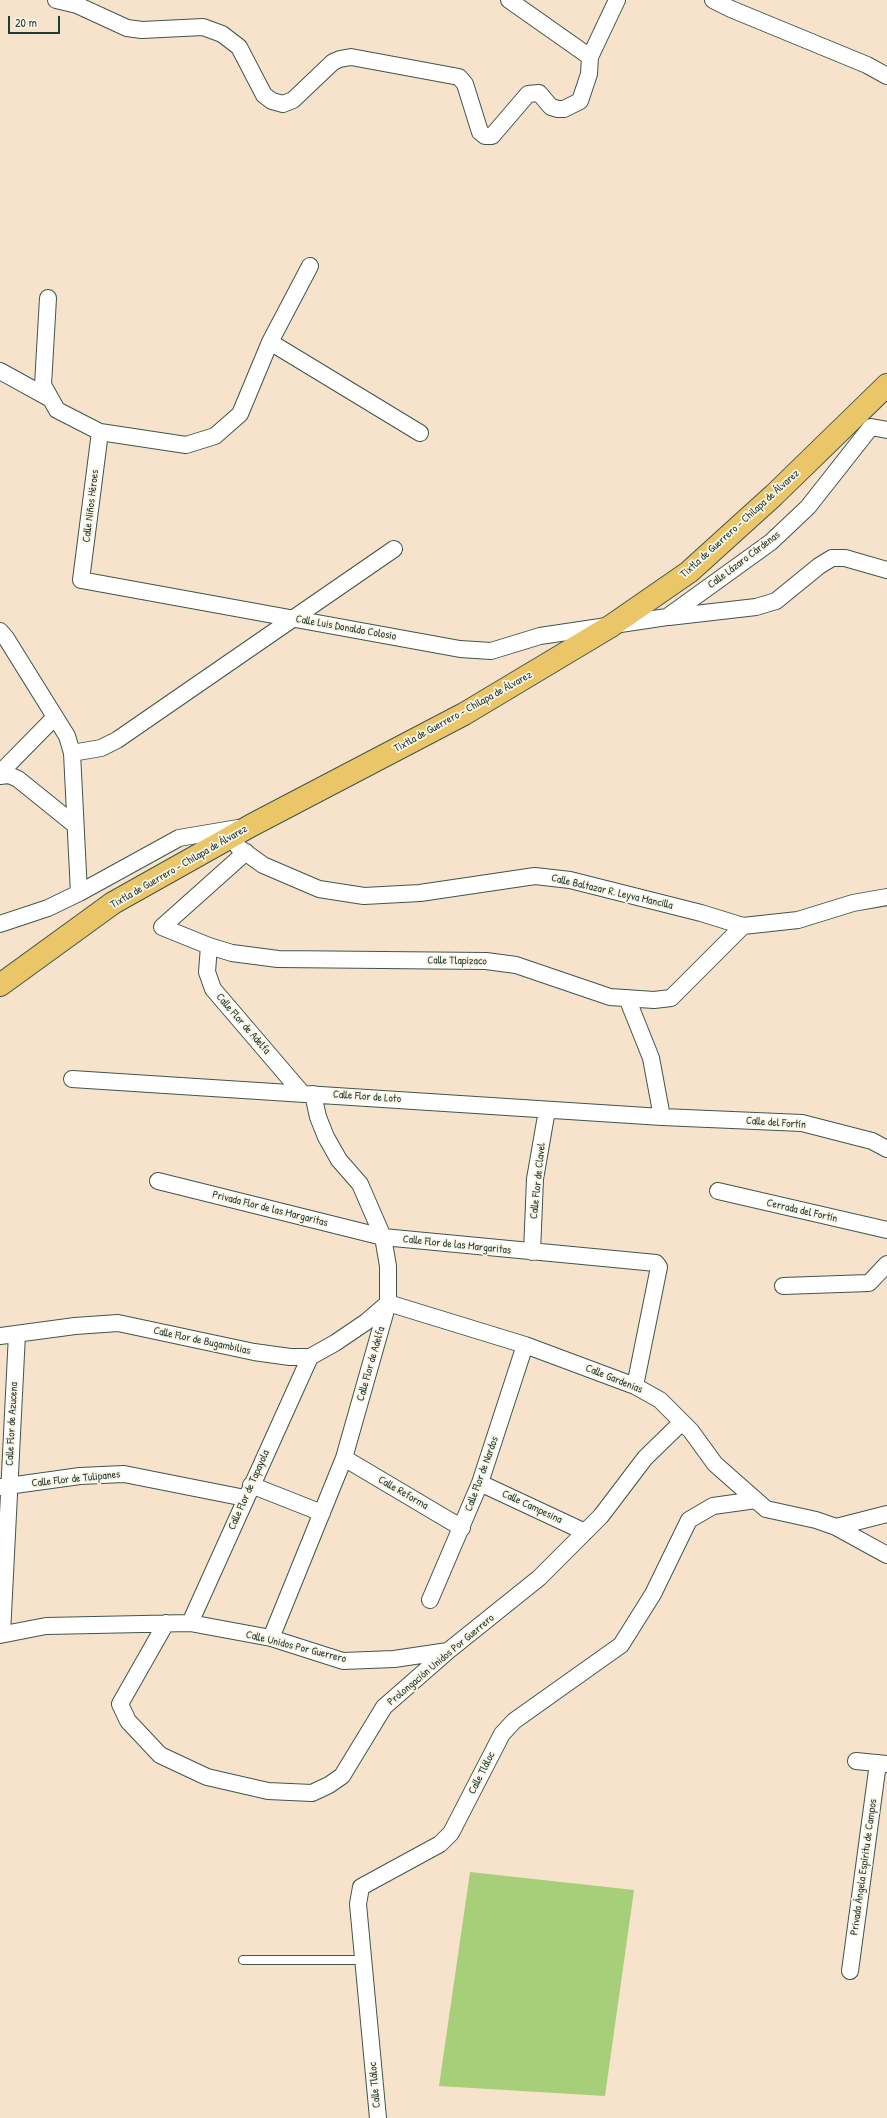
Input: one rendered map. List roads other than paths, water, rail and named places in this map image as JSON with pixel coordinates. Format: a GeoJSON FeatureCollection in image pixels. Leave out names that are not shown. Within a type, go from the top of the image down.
{"type":"FeatureCollection","features":[{"type":"Feature","properties":{"kind":"main road","name":"Tixtla de Guerrero - Chilapa de Álvarez"},"geometry":{"type":"LineString","coordinates":[[0,985],[113,903],[227,839],[464,714],[611,626],[690,572],[774,495],[887,385]]}},
{"type":"Feature","properties":{"kind":"street"},"geometry":{"type":"LineString","coordinates":[[56,0],[76,6],[127,28],[142,30],[203,27],[222,34],[239,47],[264,94],[272,101],[283,104],[293,100],[333,62],[340,59],[351,58],[460,77],[465,84],[480,132],[485,136],[492,136],[528,94],[538,92],[551,107],[558,110],[564,109],[580,101],[589,74],[590,58],[617,0]]}},
{"type":"Feature","properties":{"kind":"street"},"geometry":{"type":"LineString","coordinates":[[508,0],[590,58]]}},
{"type":"Feature","properties":{"kind":"street"},"geometry":{"type":"LineString","coordinates":[[713,0],[867,65],[887,76]]}},
{"type":"Feature","properties":{"kind":"street"},"geometry":{"type":"LineString","coordinates":[[48,298],[43,385],[57,410],[100,432],[186,445],[214,436],[240,414],[270,342],[310,266]]}},
{"type":"Feature","properties":{"kind":"street"},"geometry":{"type":"LineString","coordinates":[[270,342],[420,433]]}},
{"type":"Feature","properties":{"kind":"street"},"geometry":{"type":"LineString","coordinates":[[0,371],[49,398]]}},
{"type":"Feature","properties":{"kind":"street","name":"Calle Lázaro Cárdenas"},"geometry":{"type":"LineString","coordinates":[[611,626],[667,617],[771,542],[808,507],[871,427],[887,430]]}},
{"type":"Feature","properties":{"kind":"street","name":"Calle Niños Héroes"},"geometry":{"type":"LineString","coordinates":[[82,580],[100,432]]}},
{"type":"Feature","properties":{"kind":"street"},"geometry":{"type":"LineString","coordinates":[[72,752],[101,748],[117,740],[394,549]]}},
{"type":"Feature","properties":{"kind":"street"},"geometry":{"type":"LineString","coordinates":[[667,617],[756,607],[776,602],[819,566],[832,558],[845,558],[887,570]]}},
{"type":"Feature","properties":{"kind":"street","name":"Calle Luis Donaldo Colosio"},"geometry":{"type":"LineString","coordinates":[[82,580],[460,649],[491,651],[540,636],[611,626]]}},
{"type":"Feature","properties":{"kind":"street"},"geometry":{"type":"LineString","coordinates":[[0,631],[6,638],[67,736],[72,752],[79,893]]}},
{"type":"Feature","properties":{"kind":"street"},"geometry":{"type":"LineString","coordinates":[[0,773],[55,717]]}},
{"type":"Feature","properties":{"kind":"street"},"geometry":{"type":"LineString","coordinates":[[0,776],[9,775],[18,779],[75,825]]}},
{"type":"Feature","properties":{"kind":"street"},"geometry":{"type":"LineString","coordinates":[[0,924],[48,908],[102,882],[179,838],[252,826]]}},
{"type":"Feature","properties":{"kind":"street","name":"Calle Baltazar R. Leyva Mancilla"},"geometry":{"type":"LineString","coordinates":[[227,839],[263,865],[319,889],[364,896],[420,893],[535,876],[570,880],[701,912],[743,926],[798,920],[853,903],[887,897]]}},
{"type":"Feature","properties":{"kind":"street","name":"Calle Tlapizaco"},"geometry":{"type":"LineString","coordinates":[[246,852],[162,927],[209,946],[232,953],[278,959],[486,961],[516,965],[610,997],[654,1000],[671,998],[743,926]]}},
{"type":"Feature","properties":{"kind":"street"},"geometry":{"type":"LineString","coordinates":[[102,882],[113,903]]}},
{"type":"Feature","properties":{"kind":"street","name":"Calle Flor de Adelfa"},"geometry":{"type":"LineString","coordinates":[[209,946],[207,972],[213,990],[308,1093],[326,1136],[339,1160],[360,1184],[383,1237],[388,1266],[388,1302],[344,1458],[271,1638]]}},
{"type":"Feature","properties":{"kind":"street"},"geometry":{"type":"LineString","coordinates":[[627,998],[651,1058],[662,1117]]}},
{"type":"Feature","properties":{"kind":"street","name":"Calle Flor de Loto"},"geometry":{"type":"LineString","coordinates":[[72,1079],[662,1117]]}},
{"type":"Feature","properties":{"kind":"street","name":"Calle Flor de Clavel"},"geometry":{"type":"LineString","coordinates":[[532,1252],[536,1179],[547,1110]]}},
{"type":"Feature","properties":{"kind":"street","name":"Calle del Fortín"},"geometry":{"type":"LineString","coordinates":[[662,1117],[802,1123],[872,1141],[887,1149]]}},
{"type":"Feature","properties":{"kind":"street","name":"Privada Flor de las Margaritas"},"geometry":{"type":"LineString","coordinates":[[158,1181],[383,1237]]}},
{"type":"Feature","properties":{"kind":"street","name":"Cerrada del Fortín"},"geometry":{"type":"LineString","coordinates":[[718,1191],[887,1230]]}},
{"type":"Feature","properties":{"kind":"street","name":"Calle Flor de las Margaritas"},"geometry":{"type":"LineString","coordinates":[[383,1237],[532,1252]]}},
{"type":"Feature","properties":{"kind":"street"},"geometry":{"type":"LineString","coordinates":[[532,1252],[656,1264],[659,1267],[635,1386]]}},
{"type":"Feature","properties":{"kind":"street"},"geometry":{"type":"LineString","coordinates":[[783,1286],[869,1283],[887,1264]]}},
{"type":"Feature","properties":{"kind":"street","name":"Calle Gardenias"},"geometry":{"type":"LineString","coordinates":[[388,1302],[525,1345],[635,1386],[660,1400],[682,1422],[715,1464],[766,1509],[816,1520],[836,1527],[887,1555]]}},
{"type":"Feature","properties":{"kind":"street","name":"Calle Flor de Bugambilias"},"geometry":{"type":"LineString","coordinates":[[0,1336],[75,1326],[118,1323],[254,1352],[290,1357],[310,1356],[336,1343],[366,1322],[388,1302]]}},
{"type":"Feature","properties":{"kind":"street","name":"Calle Flor de Azucena"},"geometry":{"type":"LineString","coordinates":[[1,1634],[5,1487],[17,1334]]}},
{"type":"Feature","properties":{"kind":"street","name":"Calle Flor de Nardos"},"geometry":{"type":"LineString","coordinates":[[430,1600],[480,1483],[525,1345]]}},
{"type":"Feature","properties":{"kind":"street","name":"Calle Flor de Tapayola"},"geometry":{"type":"LineString","coordinates":[[190,1623],[310,1356]]}},
{"type":"Feature","properties":{"kind":"street","name":"Prolongación Unidos Por Guerrero"},"geometry":{"type":"LineString","coordinates":[[166,1623],[120,1704],[128,1721],[160,1755],[207,1777],[268,1791],[312,1792],[329,1785],[342,1776],[384,1708],[448,1651],[539,1578],[601,1516],[645,1458],[682,1422]]}},
{"type":"Feature","properties":{"kind":"street","name":"Calle Reforma"},"geometry":{"type":"LineString","coordinates":[[344,1458],[462,1528]]}},
{"type":"Feature","properties":{"kind":"street","name":"Calle Flor de Tulipanes"},"geometry":{"type":"LineString","coordinates":[[5,1487],[80,1476],[124,1474],[248,1492],[322,1513]]}},
{"type":"Feature","properties":{"kind":"street","name":"Calle Campesina"},"geometry":{"type":"LineString","coordinates":[[480,1483],[585,1532]]}},
{"type":"Feature","properties":{"kind":"street","name":"Calle Tláloc"},"geometry":{"type":"LineString","coordinates":[[378,2118],[358,1904],[361,1887],[440,1844],[451,1833],[502,1734],[514,1721],[621,1645],[653,1594],[689,1520],[713,1506],[756,1500]]}},
{"type":"Feature","properties":{"kind":"street"},"geometry":{"type":"LineString","coordinates":[[836,1527],[887,1514]]}},
{"type":"Feature","properties":{"kind":"street","name":"Calle Unidos Por Guerrero"},"geometry":{"type":"LineString","coordinates":[[1,1634],[46,1626],[190,1623],[271,1638],[344,1661],[394,1659],[448,1651]]}},
{"type":"Feature","properties":{"kind":"street"},"geometry":{"type":"LineString","coordinates":[[856,1761],[883,1763]]}},
{"type":"Feature","properties":{"kind":"street","name":"Privada Ángela Espíritu de Campos"},"geometry":{"type":"LineString","coordinates":[[850,1971],[883,1763]]}},
{"type":"Feature","properties":{"kind":"lane"},"geometry":{"type":"LineString","coordinates":[[243,1960],[363,1960]]}}]}
